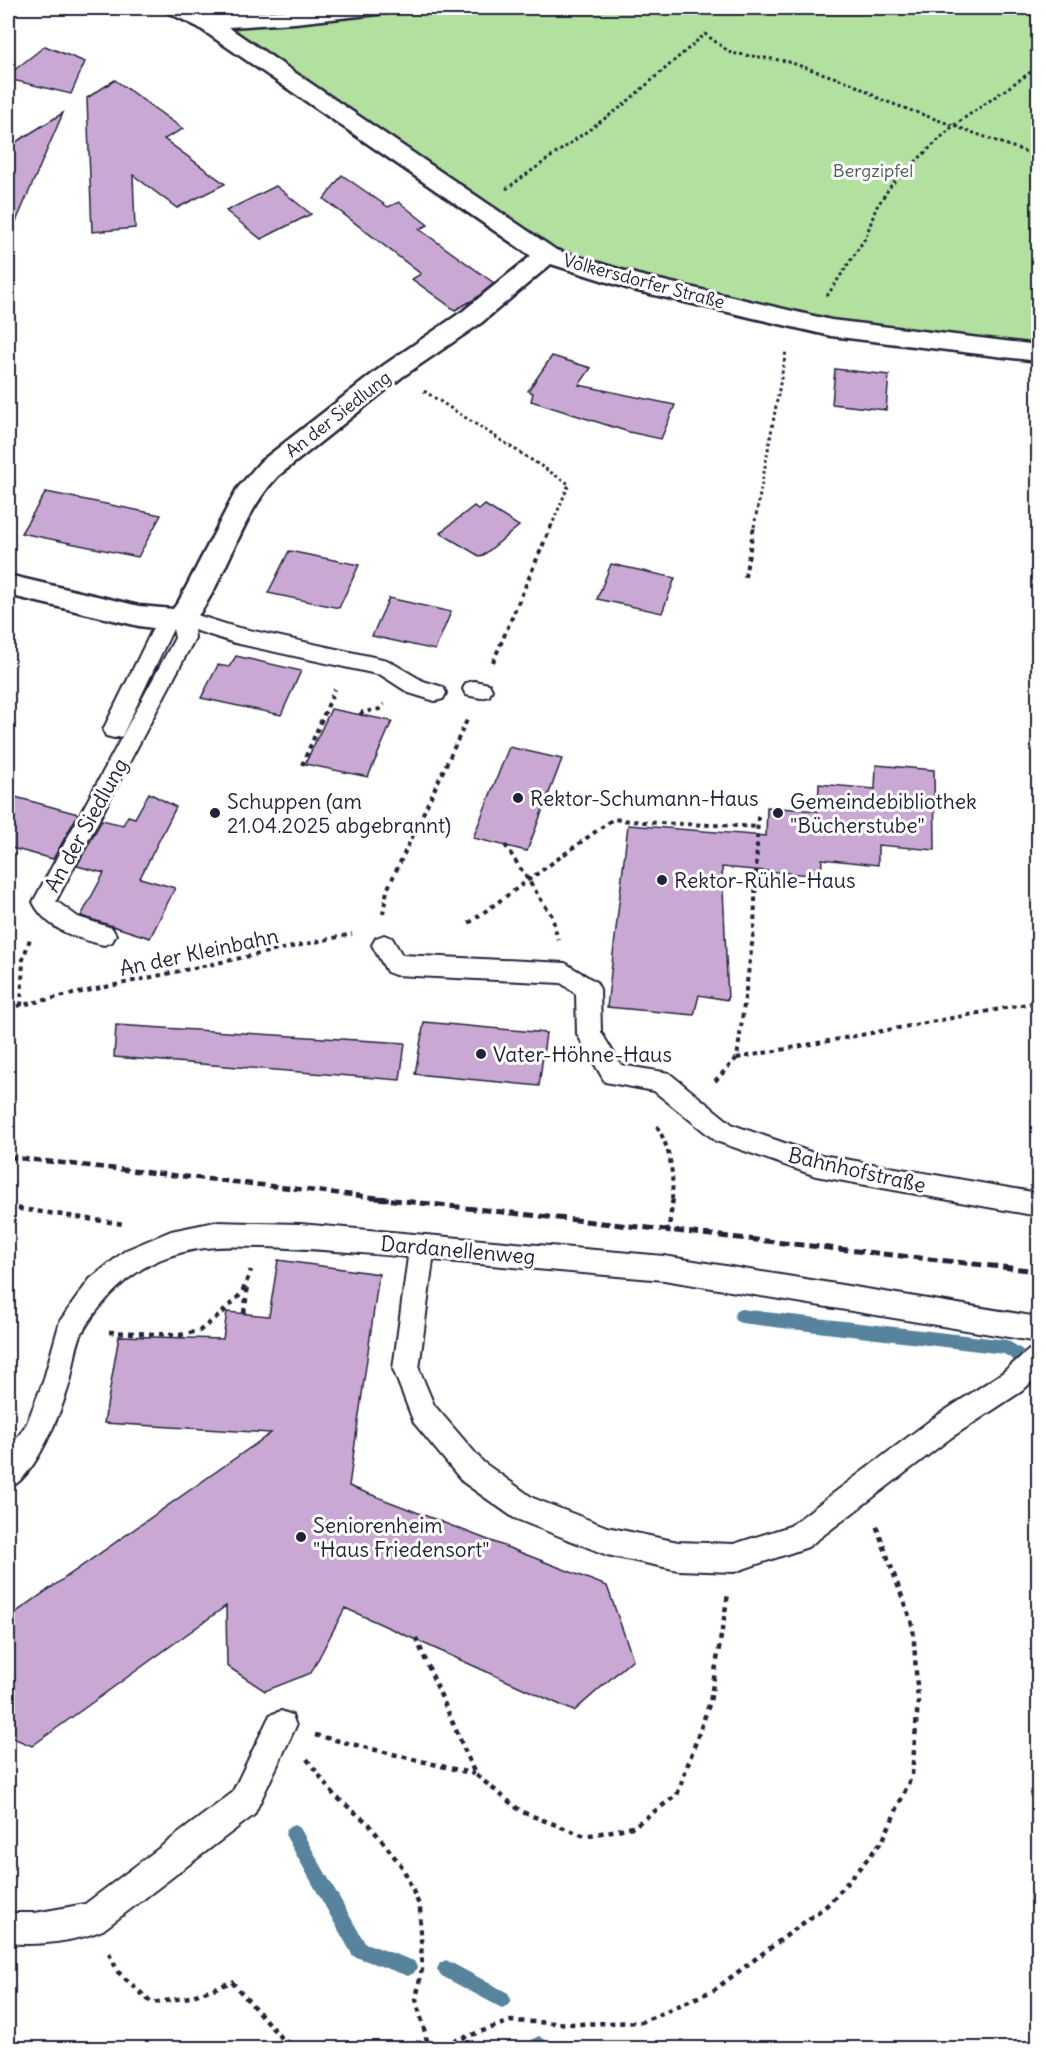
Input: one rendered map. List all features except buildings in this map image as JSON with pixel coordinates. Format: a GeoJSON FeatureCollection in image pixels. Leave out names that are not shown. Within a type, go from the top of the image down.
{"type":"FeatureCollection","features":[{"type":"Feature","properties":{"kind":"street","name":"Volkersdorfer Straße"},"geometry":{"type":"LineString","coordinates":[[177,8],[206,22],[547,255],[633,282],[821,326],[1038,353]]}},
{"type":"Feature","properties":{"kind":"street"},"geometry":{"type":"LineString","coordinates":[[206,22],[296,17],[378,8]]}},
{"type":"Feature","properties":{"kind":"street","name":"An der Siedlung"},"geometry":{"type":"LineString","coordinates":[[174,619],[190,607],[250,489],[286,453],[393,371],[472,317],[547,255]]}},
{"type":"Feature","properties":{"kind":"street"},"geometry":{"type":"LineString","coordinates":[[8,585],[139,616],[174,619]]}},
{"type":"Feature","properties":{"kind":"lane"},"geometry":{"type":"LineString","coordinates":[[114,730],[174,619],[235,635],[387,668],[416,687],[435,693]]}},
{"type":"Feature","properties":{"kind":"lane","name":"An der Siedlung"},"geometry":{"type":"LineString","coordinates":[[44,902],[184,638],[174,619]]}},
{"type":"Feature","properties":{"kind":"lane"},"geometry":{"type":"LineString","coordinates":[[44,902],[48,910],[69,923],[83,930],[104,935]]}},
{"type":"Feature","properties":{"kind":"lane"},"geometry":{"type":"LineString","coordinates":[[384,945],[395,965],[565,973]]}},
{"type":"Feature","properties":{"kind":"lane","name":"Bahnhofstraße"},"geometry":{"type":"LineString","coordinates":[[565,973],[588,989],[589,1034],[614,1074],[660,1081],[725,1133],[816,1165],[1038,1205]]}},
{"type":"Feature","properties":{"kind":"lane","name":"Dardanellenweg"},"geometry":{"type":"LineString","coordinates":[[8,1475],[38,1431],[56,1382],[69,1330],[99,1288],[135,1258],[171,1243],[216,1234],[258,1234],[664,1268],[1038,1329]]}},
{"type":"Feature","properties":{"kind":"lane"},"geometry":{"type":"LineString","coordinates":[[423,1248],[406,1369],[424,1414],[474,1472],[524,1508],[607,1541],[678,1556],[734,1558],[798,1537],[942,1428],[1035,1363]]}},
{"type":"Feature","properties":{"kind":"lane"},"geometry":{"type":"LineString","coordinates":[[8,1928],[35,1929],[92,1919],[243,1804],[281,1726]]}},
{"type":"Feature","properties":{"kind":"path"},"geometry":{"type":"LineString","coordinates":[[480,211],[501,193],[621,107],[705,34],[731,53],[786,61],[851,82],[882,100],[1038,156]]}},
{"type":"Feature","properties":{"kind":"path"},"geometry":{"type":"LineString","coordinates":[[821,326],[827,294],[866,237],[876,208],[892,184],[953,126],[1038,67]]}},
{"type":"Feature","properties":{"kind":"path"},"geometry":{"type":"LineString","coordinates":[[745,577],[791,320]]}},
{"type":"Feature","properties":{"kind":"path"},"geometry":{"type":"LineString","coordinates":[[393,371],[569,484]]}},
{"type":"Feature","properties":{"kind":"path"},"geometry":{"type":"LineString","coordinates":[[302,765],[348,659]]}},
{"type":"Feature","properties":{"kind":"path"},"geometry":{"type":"LineString","coordinates":[[360,715],[363,711],[378,710],[383,706]]}},
{"type":"Feature","properties":{"kind":"path"},"geometry":{"type":"LineString","coordinates":[[758,816],[754,929],[737,1058],[1038,1002]]}},
{"type":"Feature","properties":{"kind":"path"},"geometry":{"type":"LineString","coordinates":[[469,923],[613,819],[643,823],[669,822],[758,827]]}},
{"type":"Feature","properties":{"kind":"path"},"geometry":{"type":"LineString","coordinates":[[505,845],[552,916],[565,973]]}},
{"type":"Feature","properties":{"kind":"path"},"geometry":{"type":"LineString","coordinates":[[21,1006],[23,959],[44,902]]}},
{"type":"Feature","properties":{"kind":"path","name":"An der Kleinbahn"},"geometry":{"type":"LineString","coordinates":[[8,1008],[380,928],[384,945]]}},
{"type":"Feature","properties":{"kind":"path"},"geometry":{"type":"LineString","coordinates":[[672,1195],[674,1177]]}},
{"type":"Feature","properties":{"kind":"path"},"geometry":{"type":"LineString","coordinates":[[8,1208],[135,1225]]}},
{"type":"Feature","properties":{"kind":"path"},"geometry":{"type":"LineString","coordinates":[[244,1313],[258,1234]]}},
{"type":"Feature","properties":{"kind":"path"},"geometry":{"type":"LineString","coordinates":[[69,1330],[180,1335],[199,1331],[233,1303],[249,1281]]}},
{"type":"Feature","properties":{"kind":"path"},"geometry":{"type":"LineString","coordinates":[[434,2049],[515,2021],[576,2024],[642,2022],[714,1990],[830,1903],[883,1840],[912,1775],[918,1702],[913,1627],[862,1488]]}},
{"type":"Feature","properties":{"kind":"path"},"geometry":{"type":"LineString","coordinates":[[281,1726],[475,1774],[522,1812],[585,1836],[633,1827],[677,1795],[710,1702],[734,1558]]}},
{"type":"Feature","properties":{"kind":"path"},"geometry":{"type":"LineString","coordinates":[[416,1638],[475,1774]]}},
{"type":"Feature","properties":{"kind":"path"},"geometry":{"type":"LineString","coordinates":[[281,1726],[334,1795],[369,1824],[403,1868],[420,1907],[421,1966],[416,1999],[429,2049]]}},
{"type":"Feature","properties":{"kind":"path"},"geometry":{"type":"LineString","coordinates":[[92,1919],[118,1972],[152,2003],[190,1997],[232,1982],[281,2038],[296,2049]]}},
{"type":"Feature","properties":{"kind":"green space","name":"Bergzipfel"},"geometry":{"type":"Polygon","coordinates":[[[378,8],[1038,8],[1038,353],[831,328],[547,255],[206,22],[295,17],[378,8]]]}},
{"type":"Feature","properties":{"kind":"waterway"},"geometry":{"type":"LineString","coordinates":[[741,1316],[1007,1347],[1038,1369]]}},
{"type":"Feature","properties":{"kind":"waterway"},"geometry":{"type":"LineString","coordinates":[[294,1834],[359,1950],[408,1967]]}},
{"type":"Feature","properties":{"kind":"waterway"},"geometry":{"type":"LineString","coordinates":[[446,1969],[502,1999]]}},
{"type":"Feature","properties":{"kind":"waterway"},"geometry":{"type":"LineString","coordinates":[[539,2045],[542,2048]]}},
{"type":"Feature","properties":{"kind":"railway"},"geometry":{"type":"LineString","coordinates":[[8,1157],[389,1199]]}},
{"type":"Feature","properties":{"kind":"railway"},"geometry":{"type":"LineString","coordinates":[[376,1198],[1038,1271]]}},
{"type":"Feature","properties":{"kind":"place","name":"Rektor-Schumann-Haus"},"geometry":{"type":"Point","coordinates":[518,798]}},
{"type":"Feature","properties":{"kind":"place","name":"Schuppen (am 21.04.2025 abgebrannt)"},"geometry":{"type":"Point","coordinates":[215,813]}},
{"type":"Feature","properties":{"kind":"place","name":"Gemeindebibliothek \"Bücherstube\""},"geometry":{"type":"Point","coordinates":[778,813]}},
{"type":"Feature","properties":{"kind":"place","name":"Rektor-Rühle-Haus"},"geometry":{"type":"Point","coordinates":[662,880]}},
{"type":"Feature","properties":{"kind":"place","name":"Vater-Höhne-Haus"},"geometry":{"type":"Point","coordinates":[481,1054]}},
{"type":"Feature","properties":{"kind":"place","name":"Seniorenheim \"Haus Friedensort\""},"geometry":{"type":"Point","coordinates":[301,1537]}}]}
